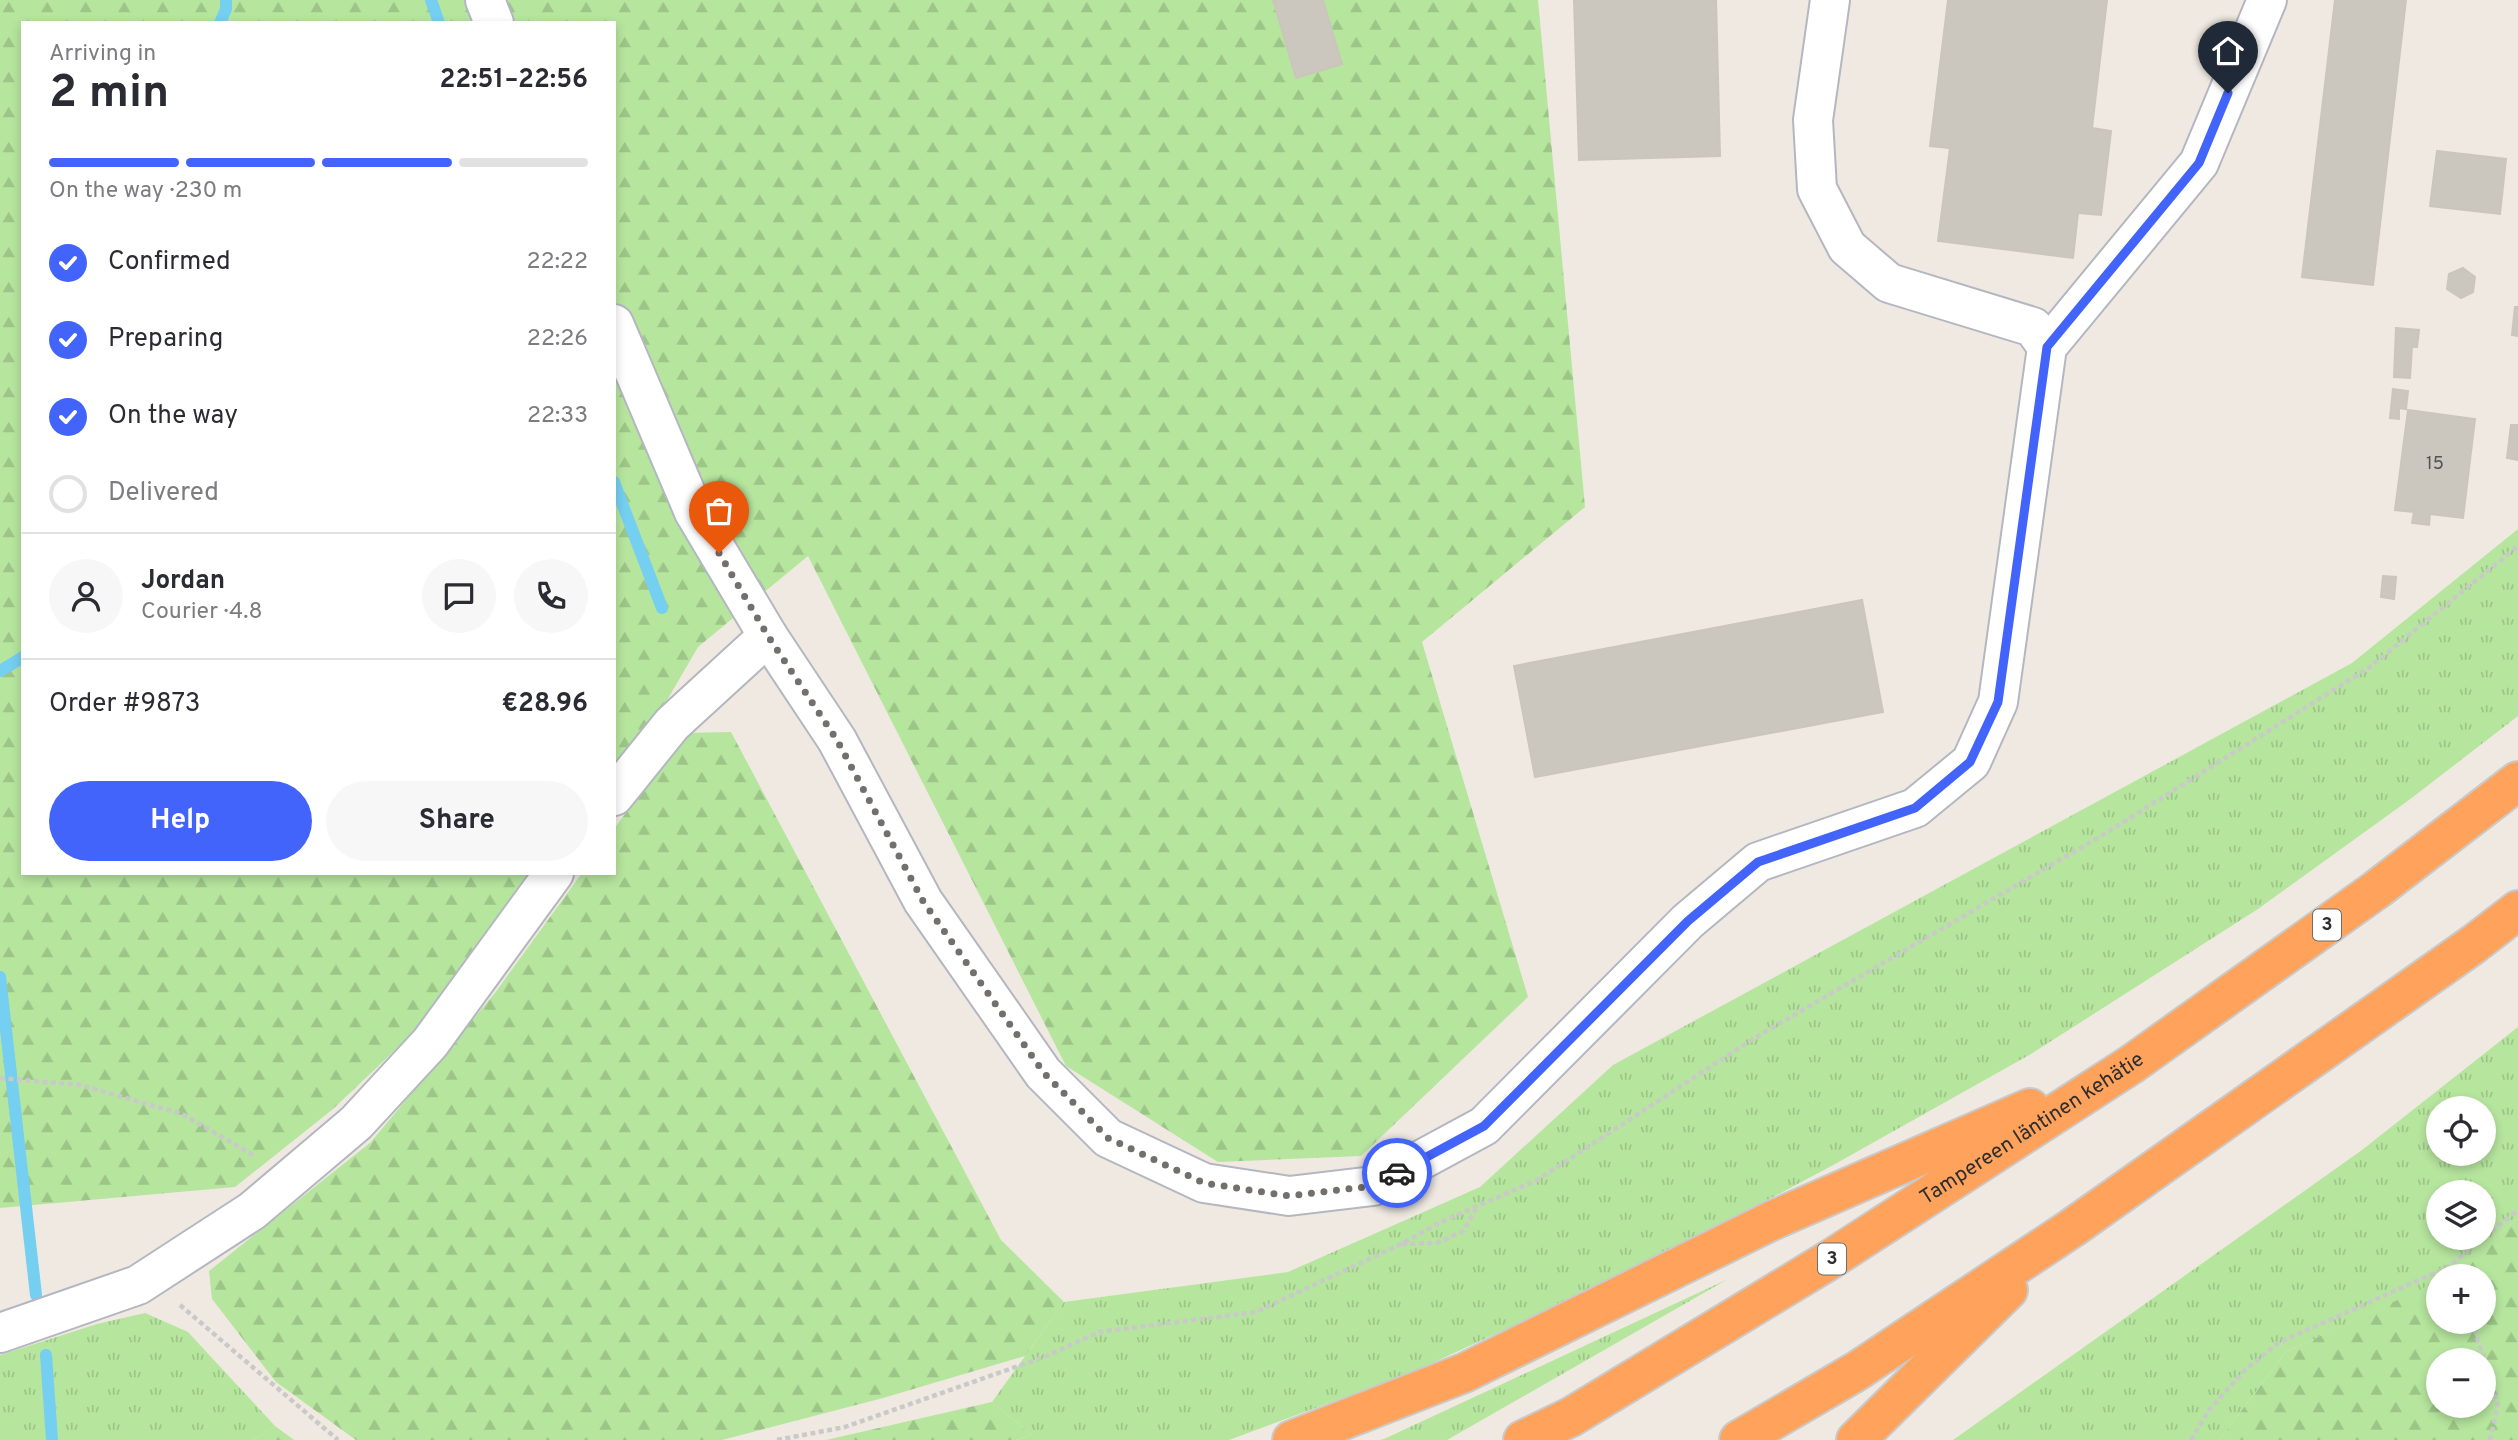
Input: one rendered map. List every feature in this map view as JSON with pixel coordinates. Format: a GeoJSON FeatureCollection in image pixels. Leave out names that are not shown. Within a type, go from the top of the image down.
{"type":"FeatureCollection","features":[{"type":"Feature","properties":{"kind":"highway","name":"Tampereen läntinen kehätie"},"geometry":{"type":"LineString","coordinates":[[1523,1440],[1571,1417],[1831,1259],[2132,1063],[2376,890],[2518,781]]}},
{"type":"Feature","properties":{"kind":"highway"},"geometry":{"type":"LineString","coordinates":[[1739,1440],[1857,1371],[2072,1228],[2474,944],[2518,910]]}},
{"type":"Feature","properties":{"kind":"highway"},"geometry":{"type":"LineString","coordinates":[[1292,1440],[1464,1373],[1771,1221],[2132,1063]]}},
{"type":"Feature","properties":{"kind":"highway"},"geometry":{"type":"LineString","coordinates":[[1856,1440],[2072,1228]]}},
{"type":"Feature","properties":{"kind":"lane"},"geometry":{"type":"LineString","coordinates":[[485,0],[493,21]]}},
{"type":"Feature","properties":{"kind":"lane"},"geometry":{"type":"LineString","coordinates":[[1830,0],[1813,120],[1817,189],[1847,247],[1889,283],[2033,327],[2047,347]]}},
{"type":"Feature","properties":{"kind":"lane"},"geometry":{"type":"LineString","coordinates":[[616,329],[694,512],[768,636],[837,740],[923,901],[1044,1073],[1108,1138],[1204,1183],[1289,1196],[1373,1186],[1484,1126],[1688,921],[1758,862],[1915,808],[1970,762],[1998,702],[2047,347],[2199,163],[2267,0]]}},
{"type":"Feature","properties":{"kind":"lane"},"geometry":{"type":"LineString","coordinates":[[616,794],[672,724],[768,636]]}},
{"type":"Feature","properties":{"kind":"lane"},"geometry":{"type":"LineString","coordinates":[[0,1334],[138,1285],[252,1211],[356,1123],[430,1043],[553,875]]}},
{"type":"Feature","properties":{"kind":"path"},"geometry":{"type":"LineString","coordinates":[[777,1440],[845,1427],[1044,1357],[1099,1332],[1256,1312],[1401,1244],[1432,1226],[1537,1180],[1753,1039],[2106,833],[2370,667],[2518,546]]}},
{"type":"Feature","properties":{"kind":"path"},"geometry":{"type":"LineString","coordinates":[[0,1078],[80,1085],[181,1114],[253,1154],[286,1180]]}},
{"type":"Feature","properties":{"kind":"path"},"geometry":{"type":"LineString","coordinates":[[1401,1244],[1437,1243],[1463,1231],[1477,1208]]}},
{"type":"Feature","properties":{"kind":"path"},"geometry":{"type":"LineString","coordinates":[[2452,1264],[2518,1210]]}},
{"type":"Feature","properties":{"kind":"path"},"geometry":{"type":"LineString","coordinates":[[2191,1440],[2209,1410],[2244,1371],[2278,1343],[2426,1277]]}},
{"type":"Feature","properties":{"kind":"path"},"geometry":{"type":"LineString","coordinates":[[138,1285],[179,1304],[338,1440]]}},
{"type":"Feature","properties":{"kind":"path"},"geometry":{"type":"LineString","coordinates":[[2476,1334],[2498,1405],[2490,1440]]}},
{"type":"Feature","properties":{"kind":"green space"},"geometry":{"type":"Polygon","coordinates":[[[0,0],[1538,0],[1585,507],[1422,642],[1528,997],[1361,1156],[1218,1162],[1066,1066],[808,556],[698,647],[659,714],[616,768],[616,21],[21,21],[21,875],[534,875],[412,1034],[333,1109],[235,1187],[0,1208],[0,0]]]}},
{"type":"Feature","properties":{"kind":"green space"},"geometry":{"type":"Polygon","coordinates":[[[2518,529],[2518,716],[2409,800],[2258,909],[2031,1054],[1835,1164],[1657,1259],[1413,1372],[1229,1440],[1016,1440],[1031,1435],[992,1402],[1064,1302],[1288,1272],[1480,1187],[1613,1065],[2352,663],[2518,529]]]}},
{"type":"Feature","properties":{"kind":"green space"},"geometry":{"type":"Polygon","coordinates":[[[731,732],[1001,1240],[1064,1302],[1025,1356],[883,1398],[722,1440],[356,1440],[276,1382],[212,1299],[209,1271],[371,1142],[495,993],[581,875],[616,875],[616,826],[684,733],[731,732]]]}},
{"type":"Feature","properties":{"kind":"green space"},"geometry":{"type":"Polygon","coordinates":[[[2518,1027],[2518,1219],[2496,1236],[2496,1180],[2426,1180],[2426,1250],[2478,1250],[2460,1264],[2426,1264],[2426,1287],[2286,1352],[2219,1440],[1953,1440],[2362,1150],[2426,1100],[2426,1166],[2496,1166],[2496,1096],[2430,1096],[2518,1027]]]}},
{"type":"Feature","properties":{"kind":"green space"},"geometry":{"type":"Polygon","coordinates":[[[2518,1219],[2518,1440],[2219,1440],[2286,1352],[2426,1287],[2426,1334],[2496,1334],[2496,1264],[2460,1264],[2478,1250],[2496,1250],[2496,1236],[2518,1219]]]}},
{"type":"Feature","properties":{"kind":"green space"},"geometry":{"type":"Polygon","coordinates":[[[1728,1279],[1447,1440],[1380,1440],[1384,1439],[1728,1279]]]}},
{"type":"Feature","properties":{"kind":"green space"},"geometry":{"type":"Polygon","coordinates":[[[145,1313],[188,1332],[275,1426],[253,1440],[0,1440],[0,1355],[97,1324],[145,1313]]]}},
{"type":"Feature","properties":{"kind":"green space"},"geometry":{"type":"Polygon","coordinates":[[[992,1402],[1031,1435],[1016,1440],[826,1440],[992,1402]]]}},
{"type":"Feature","properties":{"kind":"green space"},"geometry":{"type":"Polygon","coordinates":[[[275,1426],[294,1440],[253,1440],[275,1426]]]}},
{"type":"Feature","properties":{"kind":"building"},"geometry":{"type":"Polygon","coordinates":[[[1273,0],[1323,0],[1342,64],[1296,78],[1273,0]]]}},
{"type":"Feature","properties":{"kind":"building"},"geometry":{"type":"Polygon","coordinates":[[[1574,0],[1716,0],[1720,156],[1579,160],[1574,0]]]}},
{"type":"Feature","properties":{"kind":"building"},"geometry":{"type":"Polygon","coordinates":[[[1948,0],[2107,0],[2092,128],[2111,131],[2101,215],[2078,213],[2073,258],[1938,241],[1950,148],[1930,146],[1948,0]]]}},
{"type":"Feature","properties":{"kind":"building"},"geometry":{"type":"Polygon","coordinates":[[[2335,0],[2406,0],[2373,285],[2302,277],[2335,0]]]}},
{"type":"Feature","properties":{"kind":"building"},"geometry":{"type":"Polygon","coordinates":[[[2437,151],[2506,159],[2500,214],[2430,206],[2437,151]]]}},
{"type":"Feature","properties":{"kind":"building"},"geometry":{"type":"Polygon","coordinates":[[[2463,268],[2475,277],[2473,292],[2461,298],[2447,289],[2449,274],[2463,268]]]}},
{"type":"Feature","properties":{"kind":"building"},"geometry":{"type":"Polygon","coordinates":[[[2515,307],[2518,307],[2518,336],[2512,335],[2515,307]]]}},
{"type":"Feature","properties":{"kind":"building"},"geometry":{"type":"Polygon","coordinates":[[[2396,328],[2419,330],[2417,347],[2412,347],[2410,378],[2394,377],[2396,328]]]}},
{"type":"Feature","properties":{"kind":"building"},"geometry":{"type":"Polygon","coordinates":[[[2393,389],[2408,391],[2406,409],[2399,408],[2399,419],[2390,418],[2393,389]]]}},
{"type":"Feature","properties":{"kind":"building"},"geometry":{"type":"Polygon","coordinates":[[[2408,410],[2475,419],[2463,518],[2430,514],[2429,525],[2412,523],[2414,512],[2395,510],[2408,410]]]}},
{"type":"Feature","properties":{"kind":"building"},"geometry":{"type":"Polygon","coordinates":[[[2511,425],[2518,425],[2518,460],[2507,458],[2511,425]]]}},
{"type":"Feature","properties":{"kind":"building"},"geometry":{"type":"Polygon","coordinates":[[[2383,576],[2396,577],[2394,599],[2381,597],[2383,576]]]}},
{"type":"Feature","properties":{"kind":"building"},"geometry":{"type":"Polygon","coordinates":[[[1862,600],[1883,712],[1535,777],[1514,666],[1862,600]]]}},
{"type":"Feature","properties":{"kind":"waterway"},"geometry":{"type":"LineString","coordinates":[[221,21],[226,9],[226,0]]}},
{"type":"Feature","properties":{"kind":"waterway"},"geometry":{"type":"LineString","coordinates":[[431,0],[438,21]]}},
{"type":"Feature","properties":{"kind":"waterway"},"geometry":{"type":"LineString","coordinates":[[616,487],[662,608]]}},
{"type":"Feature","properties":{"kind":"waterway"},"geometry":{"type":"LineString","coordinates":[[0,671],[21,658]]}},
{"type":"Feature","properties":{"kind":"waterway"},"geometry":{"type":"LineString","coordinates":[[0,977],[36,1295]]}},
{"type":"Feature","properties":{"kind":"waterway"},"geometry":{"type":"LineString","coordinates":[[46,1355],[52,1440]]}},
{"type":"Feature","properties":{"kind":"way so far"},"geometry":{"type":"LineString","coordinates":[[719,553],[768,636],[837,740],[923,901],[1044,1073],[1108,1138],[1204,1183],[1289,1196],[1373,1186],[1397,1173]]}},
{"type":"Feature","properties":{"kind":"route"},"geometry":{"type":"LineString","coordinates":[[1397,1173],[1484,1126],[1688,921],[1758,862],[1915,808],[1970,762],[1998,702],[2047,347],[2199,163],[2228,93]]}}]}
